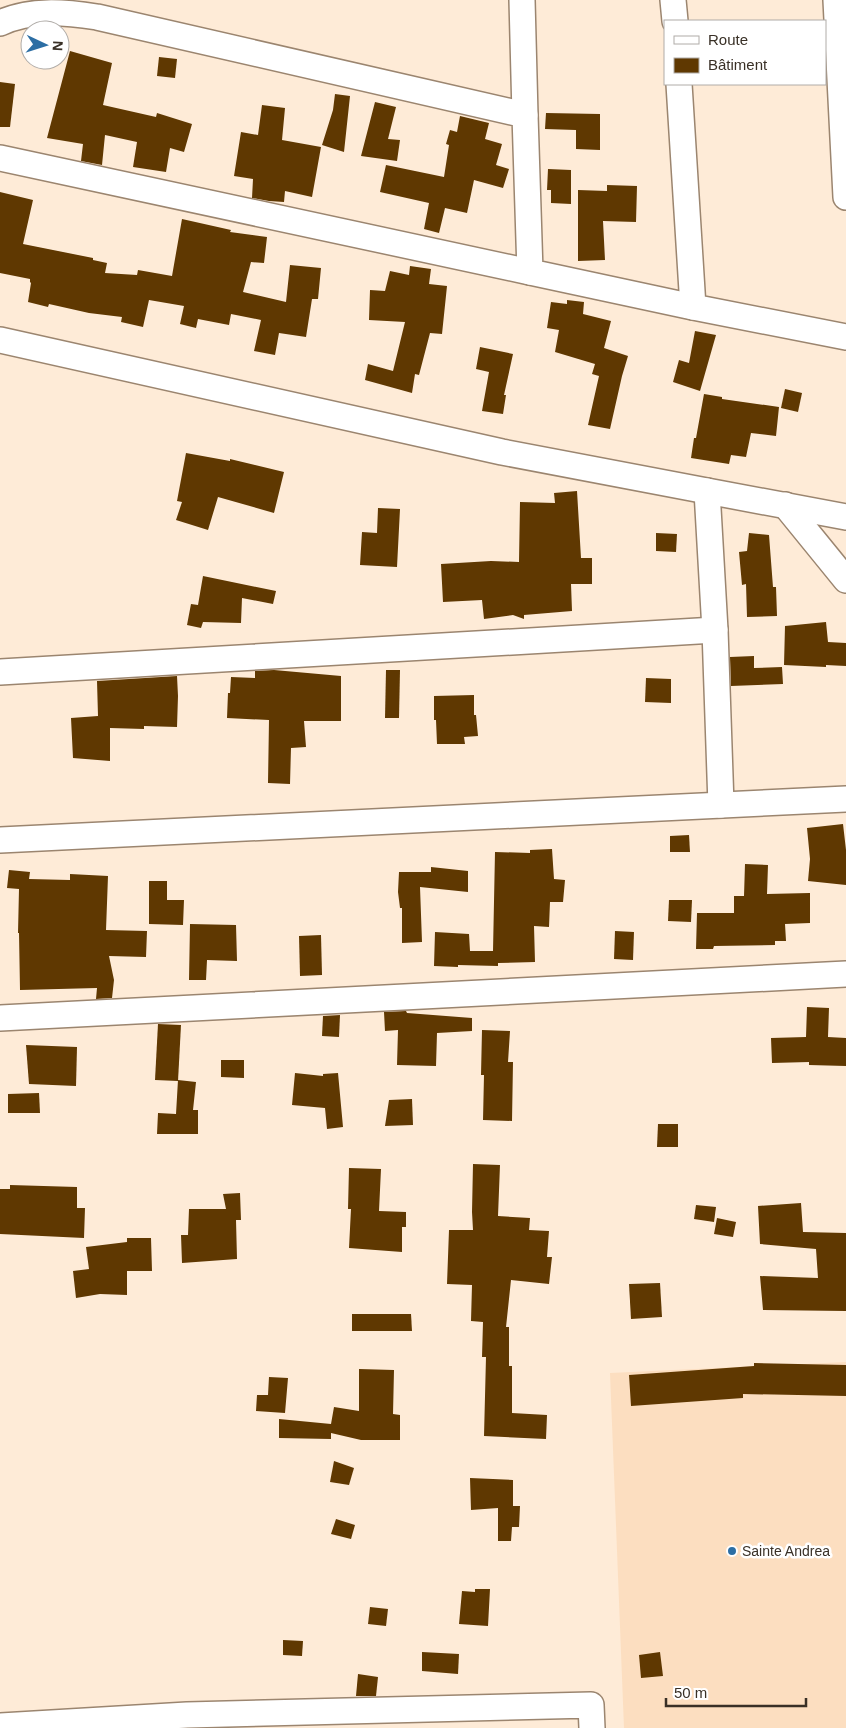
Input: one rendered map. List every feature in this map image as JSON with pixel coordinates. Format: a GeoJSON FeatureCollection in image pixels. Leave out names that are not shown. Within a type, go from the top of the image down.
{"type":"FeatureCollection","features":[{"type":"Feature","properties":{"kind":"street"},"geometry":{"type":"LineString","coordinates":[[522,0],[530,272]]}},
{"type":"Feature","properties":{"kind":"street"},"geometry":{"type":"LineString","coordinates":[[673,0],[675,20]]}},
{"type":"Feature","properties":{"kind":"street"},"geometry":{"type":"LineString","coordinates":[[839,4],[846,197]]}},
{"type":"Feature","properties":{"kind":"street"},"geometry":{"type":"LineString","coordinates":[[0,23],[40,12],[67,12],[525,115]]}},
{"type":"Feature","properties":{"kind":"street"},"geometry":{"type":"LineString","coordinates":[[679,85],[693,307]]}},
{"type":"Feature","properties":{"kind":"street"},"geometry":{"type":"LineString","coordinates":[[0,158],[693,307],[846,336]]}},
{"type":"Feature","properties":{"kind":"street"},"geometry":{"type":"LineString","coordinates":[[0,340],[502,452],[846,517]]}},
{"type":"Feature","properties":{"kind":"street"},"geometry":{"type":"LineString","coordinates":[[707,491],[715,630],[721,805]]}},
{"type":"Feature","properties":{"kind":"street"},"geometry":{"type":"LineString","coordinates":[[785,506],[846,580]]}},
{"type":"Feature","properties":{"kind":"street"},"geometry":{"type":"LineString","coordinates":[[0,672],[715,630]]}},
{"type":"Feature","properties":{"kind":"street"},"geometry":{"type":"LineString","coordinates":[[0,840],[846,798]]}},
{"type":"Feature","properties":{"kind":"street"},"geometry":{"type":"LineString","coordinates":[[0,1018],[846,974]]}},
{"type":"Feature","properties":{"kind":"street"},"geometry":{"type":"LineString","coordinates":[[0,1726],[188,1715],[591,1705],[592,1728]]}},
{"type":"Feature","properties":{"kind":"shaded area","name":"Sainte Andrea"},"geometry":{"type":"Polygon","coordinates":[[[846,1362],[846,1728],[624,1728],[610,1373],[846,1362]]]}},
{"type":"Feature","properties":{"kind":"building"},"geometry":{"type":"Polygon","coordinates":[[[70,51],[112,63],[103,105],[156,117],[157,113],[192,124],[184,152],[170,148],[166,172],[133,167],[137,142],[105,135],[102,165],[81,161],[83,144],[47,138],[65,70],[70,70],[70,51]]]}},
{"type":"Feature","properties":{"kind":"building"},"geometry":{"type":"Polygon","coordinates":[[[159,57],[177,59],[175,78],[157,76],[159,57]]]}},
{"type":"Feature","properties":{"kind":"building"},"geometry":{"type":"Polygon","coordinates":[[[0,82],[15,84],[10,127],[0,127],[0,82]]]}},
{"type":"Feature","properties":{"kind":"building"},"geometry":{"type":"Polygon","coordinates":[[[335,94],[350,96],[344,152],[322,145],[333,110],[335,94]]]}},
{"type":"Feature","properties":{"kind":"building"},"geometry":{"type":"Polygon","coordinates":[[[375,102],[396,107],[388,139],[400,140],[397,161],[361,156],[375,102]]]}},
{"type":"Feature","properties":{"kind":"building"},"geometry":{"type":"Polygon","coordinates":[[[262,105],[285,108],[282,140],[321,147],[312,197],[285,191],[284,202],[252,198],[253,179],[234,176],[241,132],[258,135],[262,105]]]}},
{"type":"Feature","properties":{"kind":"building"},"geometry":{"type":"Polygon","coordinates":[[[546,113],[600,114],[600,150],[576,149],[576,130],[545,129],[546,113]]]}},
{"type":"Feature","properties":{"kind":"building"},"geometry":{"type":"Polygon","coordinates":[[[460,116],[489,123],[485,139],[502,144],[496,165],[509,169],[503,188],[474,180],[467,213],[445,208],[439,233],[424,229],[429,203],[380,192],[386,165],[444,177],[449,145],[446,144],[450,130],[457,132],[460,116]]]}},
{"type":"Feature","properties":{"kind":"building"},"geometry":{"type":"Polygon","coordinates":[[[548,169],[571,170],[571,204],[551,203],[551,190],[547,190],[548,169]]]}},
{"type":"Feature","properties":{"kind":"building"},"geometry":{"type":"Polygon","coordinates":[[[607,185],[637,186],[636,222],[603,221],[605,260],[578,261],[578,190],[607,191],[607,185]]]}},
{"type":"Feature","properties":{"kind":"building"},"geometry":{"type":"Polygon","coordinates":[[[0,192],[33,200],[23,244],[93,258],[93,260],[107,263],[105,273],[137,275],[138,270],[172,276],[182,219],[231,230],[230,232],[267,237],[264,263],[251,262],[243,292],[286,302],[290,265],[321,268],[318,299],[312,299],[306,337],[279,333],[275,355],[254,351],[261,320],[231,314],[229,325],[198,319],[196,328],[180,324],[184,306],[149,300],[143,327],[121,322],[122,317],[89,313],[49,304],[48,307],[28,302],[30,279],[0,273],[0,192]]]}},
{"type":"Feature","properties":{"kind":"building"},"geometry":{"type":"Polygon","coordinates":[[[410,266],[431,269],[429,284],[447,286],[442,334],[430,333],[419,375],[415,374],[412,393],[365,380],[368,364],[393,371],[405,322],[369,320],[370,290],[385,291],[390,271],[409,275],[410,266]]]}},
{"type":"Feature","properties":{"kind":"building"},"geometry":{"type":"Polygon","coordinates":[[[567,300],[584,302],[583,314],[611,321],[604,348],[628,356],[610,429],[588,425],[599,376],[592,374],[595,364],[555,352],[559,330],[547,328],[551,302],[567,304],[567,300]]]}},
{"type":"Feature","properties":{"kind":"building"},"geometry":{"type":"Polygon","coordinates":[[[695,331],[716,335],[700,391],[673,382],[679,360],[689,363],[695,331]]]}},
{"type":"Feature","properties":{"kind":"building"},"geometry":{"type":"Polygon","coordinates":[[[480,347],[513,354],[504,395],[506,395],[503,414],[482,411],[489,372],[476,369],[480,347]]]}},
{"type":"Feature","properties":{"kind":"building"},"geometry":{"type":"Polygon","coordinates":[[[785,389],[802,393],[798,412],[781,408],[785,389]]]}},
{"type":"Feature","properties":{"kind":"building"},"geometry":{"type":"Polygon","coordinates":[[[704,394],[722,397],[722,399],[779,407],[776,436],[751,433],[746,457],[731,455],[729,464],[691,458],[704,394]]]}},
{"type":"Feature","properties":{"kind":"building"},"geometry":{"type":"Polygon","coordinates":[[[186,453],[230,461],[230,459],[284,472],[274,513],[218,497],[208,530],[176,520],[182,502],[177,501],[186,453]]]}},
{"type":"Feature","properties":{"kind":"building"},"geometry":{"type":"Polygon","coordinates":[[[577,491],[581,558],[592,558],[592,584],[571,584],[572,611],[524,615],[524,619],[513,615],[484,619],[482,600],[443,602],[441,564],[491,561],[519,562],[520,502],[555,503],[554,493],[577,491]]]}},
{"type":"Feature","properties":{"kind":"building"},"geometry":{"type":"Polygon","coordinates":[[[378,508],[400,509],[397,567],[360,565],[362,532],[377,533],[378,508]]]}},
{"type":"Feature","properties":{"kind":"building"},"geometry":{"type":"Polygon","coordinates":[[[656,533],[677,534],[676,552],[656,551],[656,533]]]}},
{"type":"Feature","properties":{"kind":"building"},"geometry":{"type":"Polygon","coordinates":[[[749,533],[769,535],[773,587],[776,587],[777,616],[747,617],[746,584],[742,585],[739,552],[747,551],[749,533]]]}},
{"type":"Feature","properties":{"kind":"building"},"geometry":{"type":"Polygon","coordinates":[[[203,576],[276,591],[273,604],[242,598],[241,623],[203,622],[201,628],[187,625],[191,604],[198,605],[203,576]]]}},
{"type":"Feature","properties":{"kind":"building"},"geometry":{"type":"Polygon","coordinates":[[[826,622],[828,642],[846,643],[846,666],[784,665],[785,626],[826,622]]]}},
{"type":"Feature","properties":{"kind":"building"},"geometry":{"type":"Polygon","coordinates":[[[754,656],[754,668],[782,667],[783,684],[731,686],[730,657],[754,656]]]}},
{"type":"Feature","properties":{"kind":"building"},"geometry":{"type":"Polygon","coordinates":[[[274,670],[341,676],[341,721],[304,721],[306,747],[291,748],[290,784],[268,783],[269,720],[227,718],[231,677],[255,678],[255,671],[274,670]]]}},
{"type":"Feature","properties":{"kind":"building"},"geometry":{"type":"Polygon","coordinates":[[[386,670],[400,670],[399,718],[385,718],[386,670]]]}},
{"type":"Feature","properties":{"kind":"building"},"geometry":{"type":"Polygon","coordinates":[[[177,676],[177,727],[144,726],[144,729],[110,728],[110,761],[73,758],[71,718],[98,716],[97,681],[177,676]]]}},
{"type":"Feature","properties":{"kind":"building"},"geometry":{"type":"Polygon","coordinates":[[[646,678],[671,679],[671,703],[645,702],[646,678]]]}},
{"type":"Feature","properties":{"kind":"building"},"geometry":{"type":"Polygon","coordinates":[[[474,695],[474,715],[476,715],[478,736],[464,737],[465,744],[437,744],[434,696],[474,695]]]}},
{"type":"Feature","properties":{"kind":"building"},"geometry":{"type":"Polygon","coordinates":[[[843,824],[846,850],[846,885],[808,881],[810,859],[807,828],[843,824]]]}},
{"type":"Feature","properties":{"kind":"building"},"geometry":{"type":"Polygon","coordinates":[[[689,835],[690,852],[670,852],[670,836],[689,835]]]}},
{"type":"Feature","properties":{"kind":"building"},"geometry":{"type":"Polygon","coordinates":[[[552,849],[554,879],[565,880],[563,902],[550,902],[549,927],[534,926],[535,962],[498,963],[498,966],[434,966],[435,932],[469,934],[470,951],[493,951],[495,852],[530,853],[530,850],[552,849]]]}},
{"type":"Feature","properties":{"kind":"building"},"geometry":{"type":"Polygon","coordinates":[[[745,864],[768,865],[767,894],[810,893],[810,923],[785,924],[786,941],[775,941],[775,945],[714,946],[713,949],[696,949],[697,913],[734,913],[734,896],[744,896],[745,864]]]}},
{"type":"Feature","properties":{"kind":"building"},"geometry":{"type":"Polygon","coordinates":[[[431,867],[468,871],[468,892],[420,887],[422,942],[402,943],[402,908],[400,908],[398,892],[399,872],[431,872],[431,867]]]}},
{"type":"Feature","properties":{"kind":"building"},"geometry":{"type":"Polygon","coordinates":[[[9,870],[30,872],[29,879],[70,880],[70,874],[108,876],[106,930],[147,931],[146,957],[109,956],[114,980],[112,998],[96,999],[97,988],[20,990],[19,889],[7,888],[9,870]]]}},
{"type":"Feature","properties":{"kind":"building"},"geometry":{"type":"Polygon","coordinates":[[[149,881],[167,881],[167,900],[184,900],[183,925],[149,924],[149,881]]]}},
{"type":"Feature","properties":{"kind":"building"},"geometry":{"type":"Polygon","coordinates":[[[669,900],[692,900],[691,922],[668,921],[669,900]]]}},
{"type":"Feature","properties":{"kind":"building"},"geometry":{"type":"Polygon","coordinates":[[[190,924],[236,925],[237,961],[207,960],[206,980],[189,980],[190,924]]]}},
{"type":"Feature","properties":{"kind":"building"},"geometry":{"type":"Polygon","coordinates":[[[615,931],[634,932],[633,960],[614,959],[615,931]]]}},
{"type":"Feature","properties":{"kind":"building"},"geometry":{"type":"Polygon","coordinates":[[[321,935],[322,975],[300,976],[299,936],[321,935]]]}},
{"type":"Feature","properties":{"kind":"building"},"geometry":{"type":"Polygon","coordinates":[[[807,1007],[829,1008],[828,1037],[846,1038],[846,1066],[809,1065],[809,1062],[772,1063],[771,1038],[806,1037],[807,1007]]]}},
{"type":"Feature","properties":{"kind":"building"},"geometry":{"type":"Polygon","coordinates":[[[406,1011],[407,1013],[472,1018],[472,1031],[437,1033],[436,1066],[397,1065],[398,1030],[385,1031],[384,1012],[406,1011]]]}},
{"type":"Feature","properties":{"kind":"building"},"geometry":{"type":"Polygon","coordinates":[[[340,1015],[339,1037],[322,1036],[323,1016],[340,1015]]]}},
{"type":"Feature","properties":{"kind":"building"},"geometry":{"type":"Polygon","coordinates":[[[158,1024],[181,1025],[178,1081],[155,1080],[158,1024]]]}},
{"type":"Feature","properties":{"kind":"building"},"geometry":{"type":"Polygon","coordinates":[[[482,1030],[510,1031],[508,1062],[513,1062],[512,1121],[483,1120],[482,1030]]]}},
{"type":"Feature","properties":{"kind":"building"},"geometry":{"type":"Polygon","coordinates":[[[26,1045],[77,1047],[76,1086],[29,1084],[26,1045]]]}},
{"type":"Feature","properties":{"kind":"building"},"geometry":{"type":"Polygon","coordinates":[[[221,1060],[244,1060],[244,1078],[221,1077],[221,1060]]]}},
{"type":"Feature","properties":{"kind":"building"},"geometry":{"type":"Polygon","coordinates":[[[295,1073],[323,1076],[323,1074],[338,1073],[343,1127],[327,1129],[325,1108],[292,1105],[295,1073]]]}},
{"type":"Feature","properties":{"kind":"building"},"geometry":{"type":"Polygon","coordinates":[[[178,1080],[196,1082],[193,1110],[198,1110],[198,1134],[157,1134],[158,1113],[176,1114],[178,1080]]]}},
{"type":"Feature","properties":{"kind":"building"},"geometry":{"type":"Polygon","coordinates":[[[39,1093],[40,1113],[8,1113],[8,1094],[39,1093]]]}},
{"type":"Feature","properties":{"kind":"building"},"geometry":{"type":"Polygon","coordinates":[[[412,1099],[413,1125],[385,1126],[389,1100],[412,1099]]]}},
{"type":"Feature","properties":{"kind":"building"},"geometry":{"type":"Polygon","coordinates":[[[658,1124],[678,1124],[678,1147],[657,1147],[658,1124]]]}},
{"type":"Feature","properties":{"kind":"building"},"geometry":{"type":"Polygon","coordinates":[[[473,1164],[500,1165],[498,1216],[530,1218],[529,1230],[549,1231],[547,1257],[552,1257],[549,1284],[511,1280],[506,1327],[509,1327],[509,1366],[512,1366],[512,1413],[547,1415],[546,1439],[484,1436],[486,1357],[482,1357],[483,1322],[471,1321],[472,1285],[447,1284],[449,1230],[473,1230],[473,1164]]]}},
{"type":"Feature","properties":{"kind":"building"},"geometry":{"type":"Polygon","coordinates":[[[349,1168],[381,1169],[379,1211],[406,1212],[406,1227],[402,1227],[402,1252],[349,1248],[351,1209],[348,1209],[349,1168]]]}},
{"type":"Feature","properties":{"kind":"building"},"geometry":{"type":"Polygon","coordinates":[[[10,1185],[77,1187],[77,1208],[85,1208],[84,1238],[0,1234],[0,1189],[10,1189],[10,1185]]]}},
{"type":"Feature","properties":{"kind":"building"},"geometry":{"type":"Polygon","coordinates":[[[240,1193],[241,1220],[236,1220],[237,1259],[182,1263],[181,1235],[188,1235],[189,1209],[226,1209],[223,1194],[240,1193]]]}},
{"type":"Feature","properties":{"kind":"building"},"geometry":{"type":"Polygon","coordinates":[[[801,1203],[803,1232],[846,1233],[846,1311],[763,1310],[760,1276],[818,1278],[816,1249],[760,1244],[758,1206],[801,1203]]]}},
{"type":"Feature","properties":{"kind":"building"},"geometry":{"type":"Polygon","coordinates":[[[696,1205],[716,1207],[714,1222],[694,1219],[696,1205]]]}},
{"type":"Feature","properties":{"kind":"building"},"geometry":{"type":"Polygon","coordinates":[[[717,1218],[736,1222],[733,1237],[714,1234],[717,1218]]]}},
{"type":"Feature","properties":{"kind":"building"},"geometry":{"type":"Polygon","coordinates":[[[127,1238],[151,1238],[152,1271],[127,1271],[127,1295],[100,1294],[76,1298],[73,1271],[89,1269],[86,1247],[127,1242],[127,1238]]]}},
{"type":"Feature","properties":{"kind":"building"},"geometry":{"type":"Polygon","coordinates":[[[660,1283],[662,1317],[631,1319],[629,1284],[660,1283]]]}},
{"type":"Feature","properties":{"kind":"building"},"geometry":{"type":"Polygon","coordinates":[[[352,1314],[411,1314],[412,1331],[352,1331],[352,1314]]]}},
{"type":"Feature","properties":{"kind":"building"},"geometry":{"type":"Polygon","coordinates":[[[754,1363],[846,1365],[846,1396],[743,1394],[743,1398],[631,1406],[629,1375],[754,1366],[754,1363]]]}},
{"type":"Feature","properties":{"kind":"building"},"geometry":{"type":"Polygon","coordinates":[[[359,1369],[394,1370],[393,1414],[400,1415],[400,1440],[361,1440],[331,1433],[331,1439],[279,1438],[279,1419],[331,1424],[334,1407],[359,1411],[359,1369]]]}},
{"type":"Feature","properties":{"kind":"building"},"geometry":{"type":"Polygon","coordinates":[[[269,1377],[288,1378],[285,1413],[256,1411],[257,1395],[268,1395],[269,1377]]]}},
{"type":"Feature","properties":{"kind":"building"},"geometry":{"type":"Polygon","coordinates":[[[334,1461],[354,1468],[349,1485],[330,1482],[334,1461]]]}},
{"type":"Feature","properties":{"kind":"building"},"geometry":{"type":"Polygon","coordinates":[[[470,1478],[513,1480],[513,1506],[520,1506],[519,1527],[512,1527],[511,1541],[498,1541],[498,1508],[471,1510],[470,1478]]]}},
{"type":"Feature","properties":{"kind":"building"},"geometry":{"type":"Polygon","coordinates":[[[336,1519],[355,1525],[351,1539],[331,1534],[336,1519]]]}},
{"type":"Feature","properties":{"kind":"building"},"geometry":{"type":"Polygon","coordinates":[[[475,1589],[490,1589],[488,1626],[459,1624],[462,1591],[475,1592],[475,1589]]]}},
{"type":"Feature","properties":{"kind":"building"},"geometry":{"type":"Polygon","coordinates":[[[370,1607],[388,1609],[386,1626],[368,1624],[370,1607]]]}},
{"type":"Feature","properties":{"kind":"building"},"geometry":{"type":"Polygon","coordinates":[[[283,1640],[303,1641],[302,1656],[283,1655],[283,1640]]]}},
{"type":"Feature","properties":{"kind":"building"},"geometry":{"type":"Polygon","coordinates":[[[422,1652],[459,1654],[458,1674],[422,1671],[422,1652]]]}},
{"type":"Feature","properties":{"kind":"building"},"geometry":{"type":"Polygon","coordinates":[[[660,1652],[663,1676],[641,1678],[639,1655],[660,1652]]]}},
{"type":"Feature","properties":{"kind":"building"},"geometry":{"type":"Polygon","coordinates":[[[358,1674],[378,1677],[376,1696],[356,1696],[358,1674]]]}},
{"type":"Feature","properties":{"kind":"place","name":"Sainte Andrea"},"geometry":{"type":"Point","coordinates":[732,1551]}}]}
